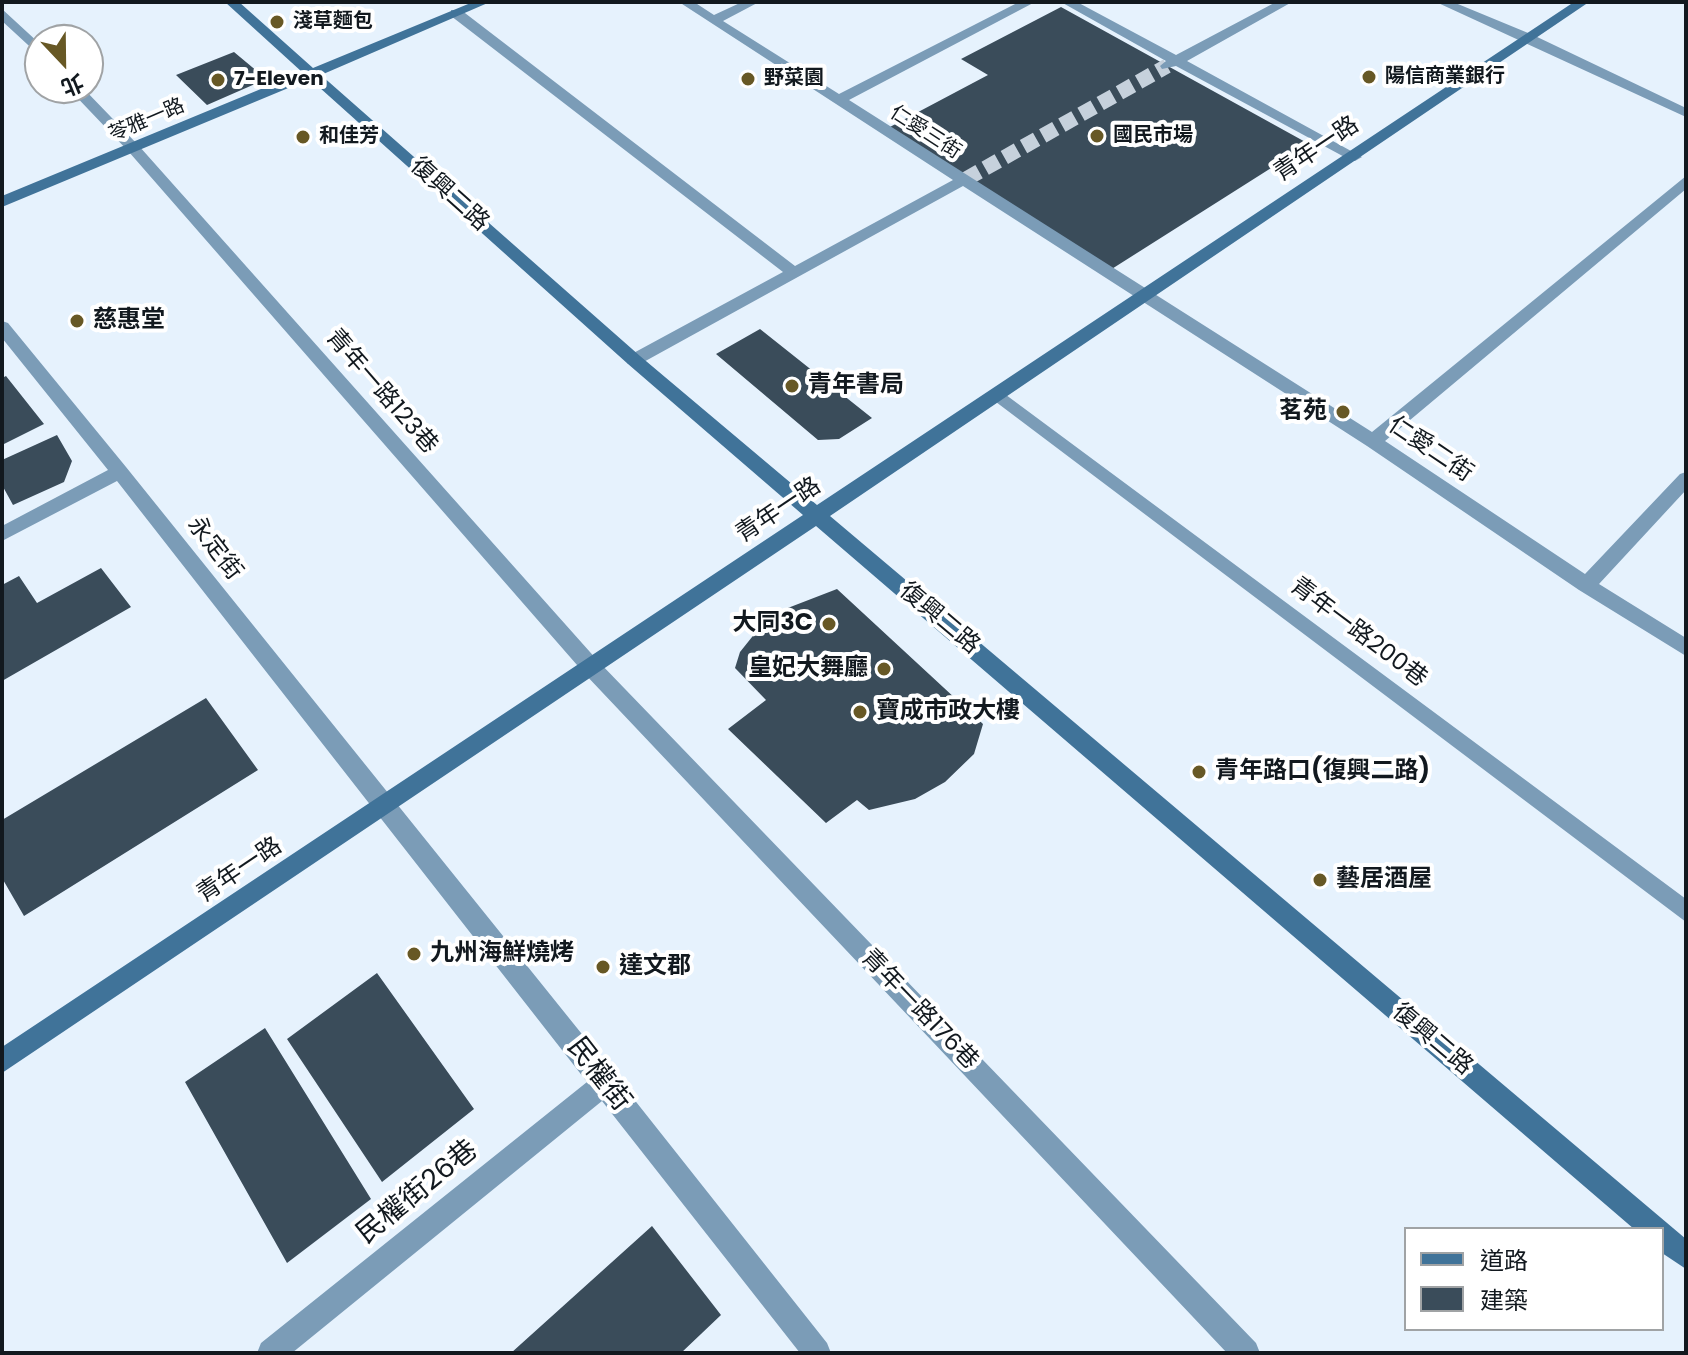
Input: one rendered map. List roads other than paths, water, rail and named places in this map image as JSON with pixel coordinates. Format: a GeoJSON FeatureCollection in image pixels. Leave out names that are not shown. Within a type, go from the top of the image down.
{"type":"FeatureCollection","features":[{"type":"Feature","properties":{"kind":"street","name":"復興二路"},"geometry":{"type":"LineString","coordinates":[[231,2],[634,360],[1652,1227]]}},
{"type":"Feature","properties":{"kind":"street","name":"苓雅一路"},"geometry":{"type":"LineString","coordinates":[[2,202],[484,2]]}},
{"type":"Feature","properties":{"kind":"street","name":"仁愛三街"},"geometry":{"type":"LineString","coordinates":[[685,2],[1145,296]]}},
{"type":"Feature","properties":{"kind":"street"},"geometry":{"type":"LineString","coordinates":[[714,20],[753,2]]}},
{"type":"Feature","properties":{"kind":"street"},"geometry":{"type":"LineString","coordinates":[[838,100],[1029,2]]}},
{"type":"Feature","properties":{"kind":"street"},"geometry":{"type":"LineString","coordinates":[[1067,2],[1171,63],[1355,157]]}},
{"type":"Feature","properties":{"kind":"street"},"geometry":{"type":"LineString","coordinates":[[1171,63],[1286,2]]}},
{"type":"Feature","properties":{"kind":"street"},"geometry":{"type":"LineString","coordinates":[[1442,2],[1528,38],[1686,113]]}},
{"type":"Feature","properties":{"kind":"street","name":"青年一路"},"geometry":{"type":"LineString","coordinates":[[2,1061],[1583,2]]}},
{"type":"Feature","properties":{"kind":"street"},"geometry":{"type":"LineString","coordinates":[[2,13],[24,36]]}},
{"type":"Feature","properties":{"kind":"street"},"geometry":{"type":"LineString","coordinates":[[456,13],[793,272]]}},
{"type":"Feature","properties":{"kind":"street","name":"青年一路123巷"},"geometry":{"type":"LineString","coordinates":[[90,104],[134,149],[591,667]]}},
{"type":"Feature","properties":{"kind":"street"},"geometry":{"type":"LineString","coordinates":[[634,360],[964,180]]}},
{"type":"Feature","properties":{"kind":"street"},"geometry":{"type":"LineString","coordinates":[[1373,441],[1686,181]]}},
{"type":"Feature","properties":{"kind":"street","name":"仁愛二街"},"geometry":{"type":"LineString","coordinates":[[1145,296],[1373,441],[1586,585],[1686,648]]}},
{"type":"Feature","properties":{"kind":"street","name":"永定街"},"geometry":{"type":"LineString","coordinates":[[6,340],[120,472],[383,807]]}},
{"type":"Feature","properties":{"kind":"street","name":"青年一路200巷"},"geometry":{"type":"LineString","coordinates":[[998,395],[1686,912]]}},
{"type":"Feature","properties":{"kind":"street"},"geometry":{"type":"LineString","coordinates":[[2,534],[120,472]]}},
{"type":"Feature","properties":{"kind":"street"},"geometry":{"type":"LineString","coordinates":[[1586,585],[1686,479]]}},
{"type":"Feature","properties":{"kind":"street","name":"青年一路176巷"},"geometry":{"type":"LineString","coordinates":[[591,667],[1246,1353]]}},
{"type":"Feature","properties":{"kind":"street","name":"民權街"},"geometry":{"type":"LineString","coordinates":[[383,807],[605,1083],[811,1351]]}},
{"type":"Feature","properties":{"kind":"street","name":"民權街26巷"},"geometry":{"type":"LineString","coordinates":[[271,1353],[605,1083]]}},
{"type":"Feature","properties":{"kind":"street"},"geometry":{"type":"LineString","coordinates":[[1664,1238],[1686,1256]]}},
{"type":"Feature","properties":{"kind":"tunnel"},"geometry":{"type":"LineString","coordinates":[[966,179],[1167,66]]}},
{"type":"Feature","properties":{"kind":"place","name":"淺草麵包"},"geometry":{"type":"Point","coordinates":[277,22]}},
{"type":"Feature","properties":{"kind":"place","name":"陽信商業銀行"},"geometry":{"type":"Point","coordinates":[1369,77]}},
{"type":"Feature","properties":{"kind":"place","name":"野菜園"},"geometry":{"type":"Point","coordinates":[748,79]}},
{"type":"Feature","properties":{"kind":"place","name":"7-Eleven"},"geometry":{"type":"Point","coordinates":[218,80]}},
{"type":"Feature","properties":{"kind":"place","name":"國民市場"},"geometry":{"type":"Point","coordinates":[1097,136]}},
{"type":"Feature","properties":{"kind":"place","name":"和佳芳"},"geometry":{"type":"Point","coordinates":[303,137]}},
{"type":"Feature","properties":{"kind":"place","name":"慈惠堂"},"geometry":{"type":"Point","coordinates":[77,321]}},
{"type":"Feature","properties":{"kind":"place","name":"青年書局"},"geometry":{"type":"Point","coordinates":[792,386]}},
{"type":"Feature","properties":{"kind":"place","name":"茗苑"},"geometry":{"type":"Point","coordinates":[1343,412]}},
{"type":"Feature","properties":{"kind":"place","name":"大同3C"},"geometry":{"type":"Point","coordinates":[829,624]}},
{"type":"Feature","properties":{"kind":"place","name":"皇妃大舞廳"},"geometry":{"type":"Point","coordinates":[884,669]}},
{"type":"Feature","properties":{"kind":"place","name":"寶成市政大樓"},"geometry":{"type":"Point","coordinates":[860,712]}},
{"type":"Feature","properties":{"kind":"place","name":"青年路口(復興二路)"},"geometry":{"type":"Point","coordinates":[1199,772]}},
{"type":"Feature","properties":{"kind":"place","name":"藝居酒屋"},"geometry":{"type":"Point","coordinates":[1320,880]}},
{"type":"Feature","properties":{"kind":"place","name":"九州海鮮燒烤"},"geometry":{"type":"Point","coordinates":[414,954]}},
{"type":"Feature","properties":{"kind":"place","name":"達文郡"},"geometry":{"type":"Point","coordinates":[603,967]}}]}
